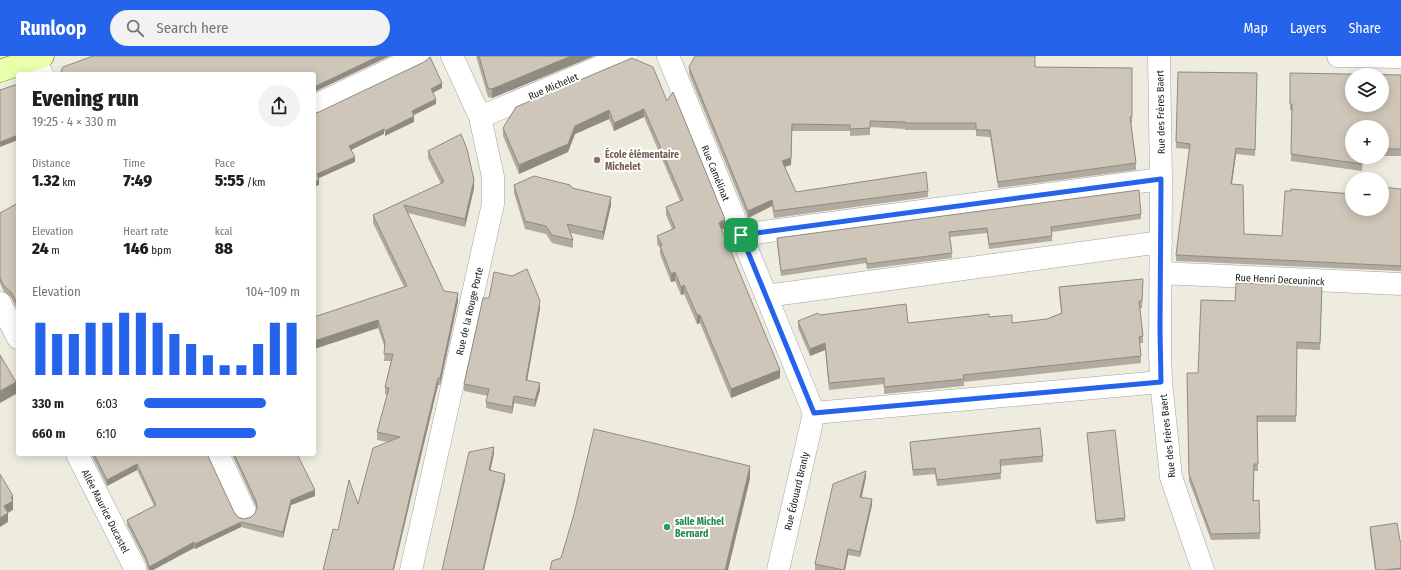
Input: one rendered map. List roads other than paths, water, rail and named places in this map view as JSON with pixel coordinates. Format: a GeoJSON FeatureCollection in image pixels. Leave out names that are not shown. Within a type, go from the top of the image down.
{"type":"FeatureCollection","features":[{"type":"Feature","properties":{"kind":"street"},"geometry":{"type":"LineString","coordinates":[[316,105],[419,56]]}},
{"type":"Feature","properties":{"kind":"street","name":"Rue de la Rouge Porte"},"geometry":{"type":"LineString","coordinates":[[411,570],[493,204],[493,177],[480,117],[452,56]]}},
{"type":"Feature","properties":{"kind":"street","name":"Rue Michelet"},"geometry":{"type":"LineString","coordinates":[[480,117],[626,56]]}},
{"type":"Feature","properties":{"kind":"street","name":"Rue Camélinat"},"geometry":{"type":"LineString","coordinates":[[668,56],[814,413]]}},
{"type":"Feature","properties":{"kind":"street","name":"Rue des Frères Baert"},"geometry":{"type":"LineString","coordinates":[[1159,56],[1161,179],[1161,382],[1171,477],[1203,570]]}},
{"type":"Feature","properties":{"kind":"street"},"geometry":{"type":"LineString","coordinates":[[1338,56],[1401,57]]}},
{"type":"Feature","properties":{"kind":"street"},"geometry":{"type":"LineString","coordinates":[[0,72],[40,63]]}},
{"type":"Feature","properties":{"kind":"street"},"geometry":{"type":"LineString","coordinates":[[741,235],[1161,179]]}},
{"type":"Feature","properties":{"kind":"street"},"geometry":{"type":"LineString","coordinates":[[766,296],[1160,242]]}},
{"type":"Feature","properties":{"kind":"street","name":"Rue Henri Deceuninck"},"geometry":{"type":"LineString","coordinates":[[1160,273],[1401,284]]}},
{"type":"Feature","properties":{"kind":"street"},"geometry":{"type":"LineString","coordinates":[[0,303],[16,334]]}},
{"type":"Feature","properties":{"kind":"street"},"geometry":{"type":"LineString","coordinates":[[814,413],[1161,382]]}},
{"type":"Feature","properties":{"kind":"street","name":"Rue Édouard Branly"},"geometry":{"type":"LineString","coordinates":[[778,570],[814,413]]}},
{"type":"Feature","properties":{"kind":"street","name":"Allée Maurice Ducastel"},"geometry":{"type":"LineString","coordinates":[[78,456],[135,568]]}},
{"type":"Feature","properties":{"kind":"street"},"geometry":{"type":"LineString","coordinates":[[219,456],[246,512]]}},
{"type":"Feature","properties":{"kind":"place","name":"École élémentaire Michelet"},"geometry":{"type":"Point","coordinates":[597,160]}},
{"type":"Feature","properties":{"kind":"place","name":"salle Michel Bernard"},"geometry":{"type":"Point","coordinates":[667,527]}}]}
